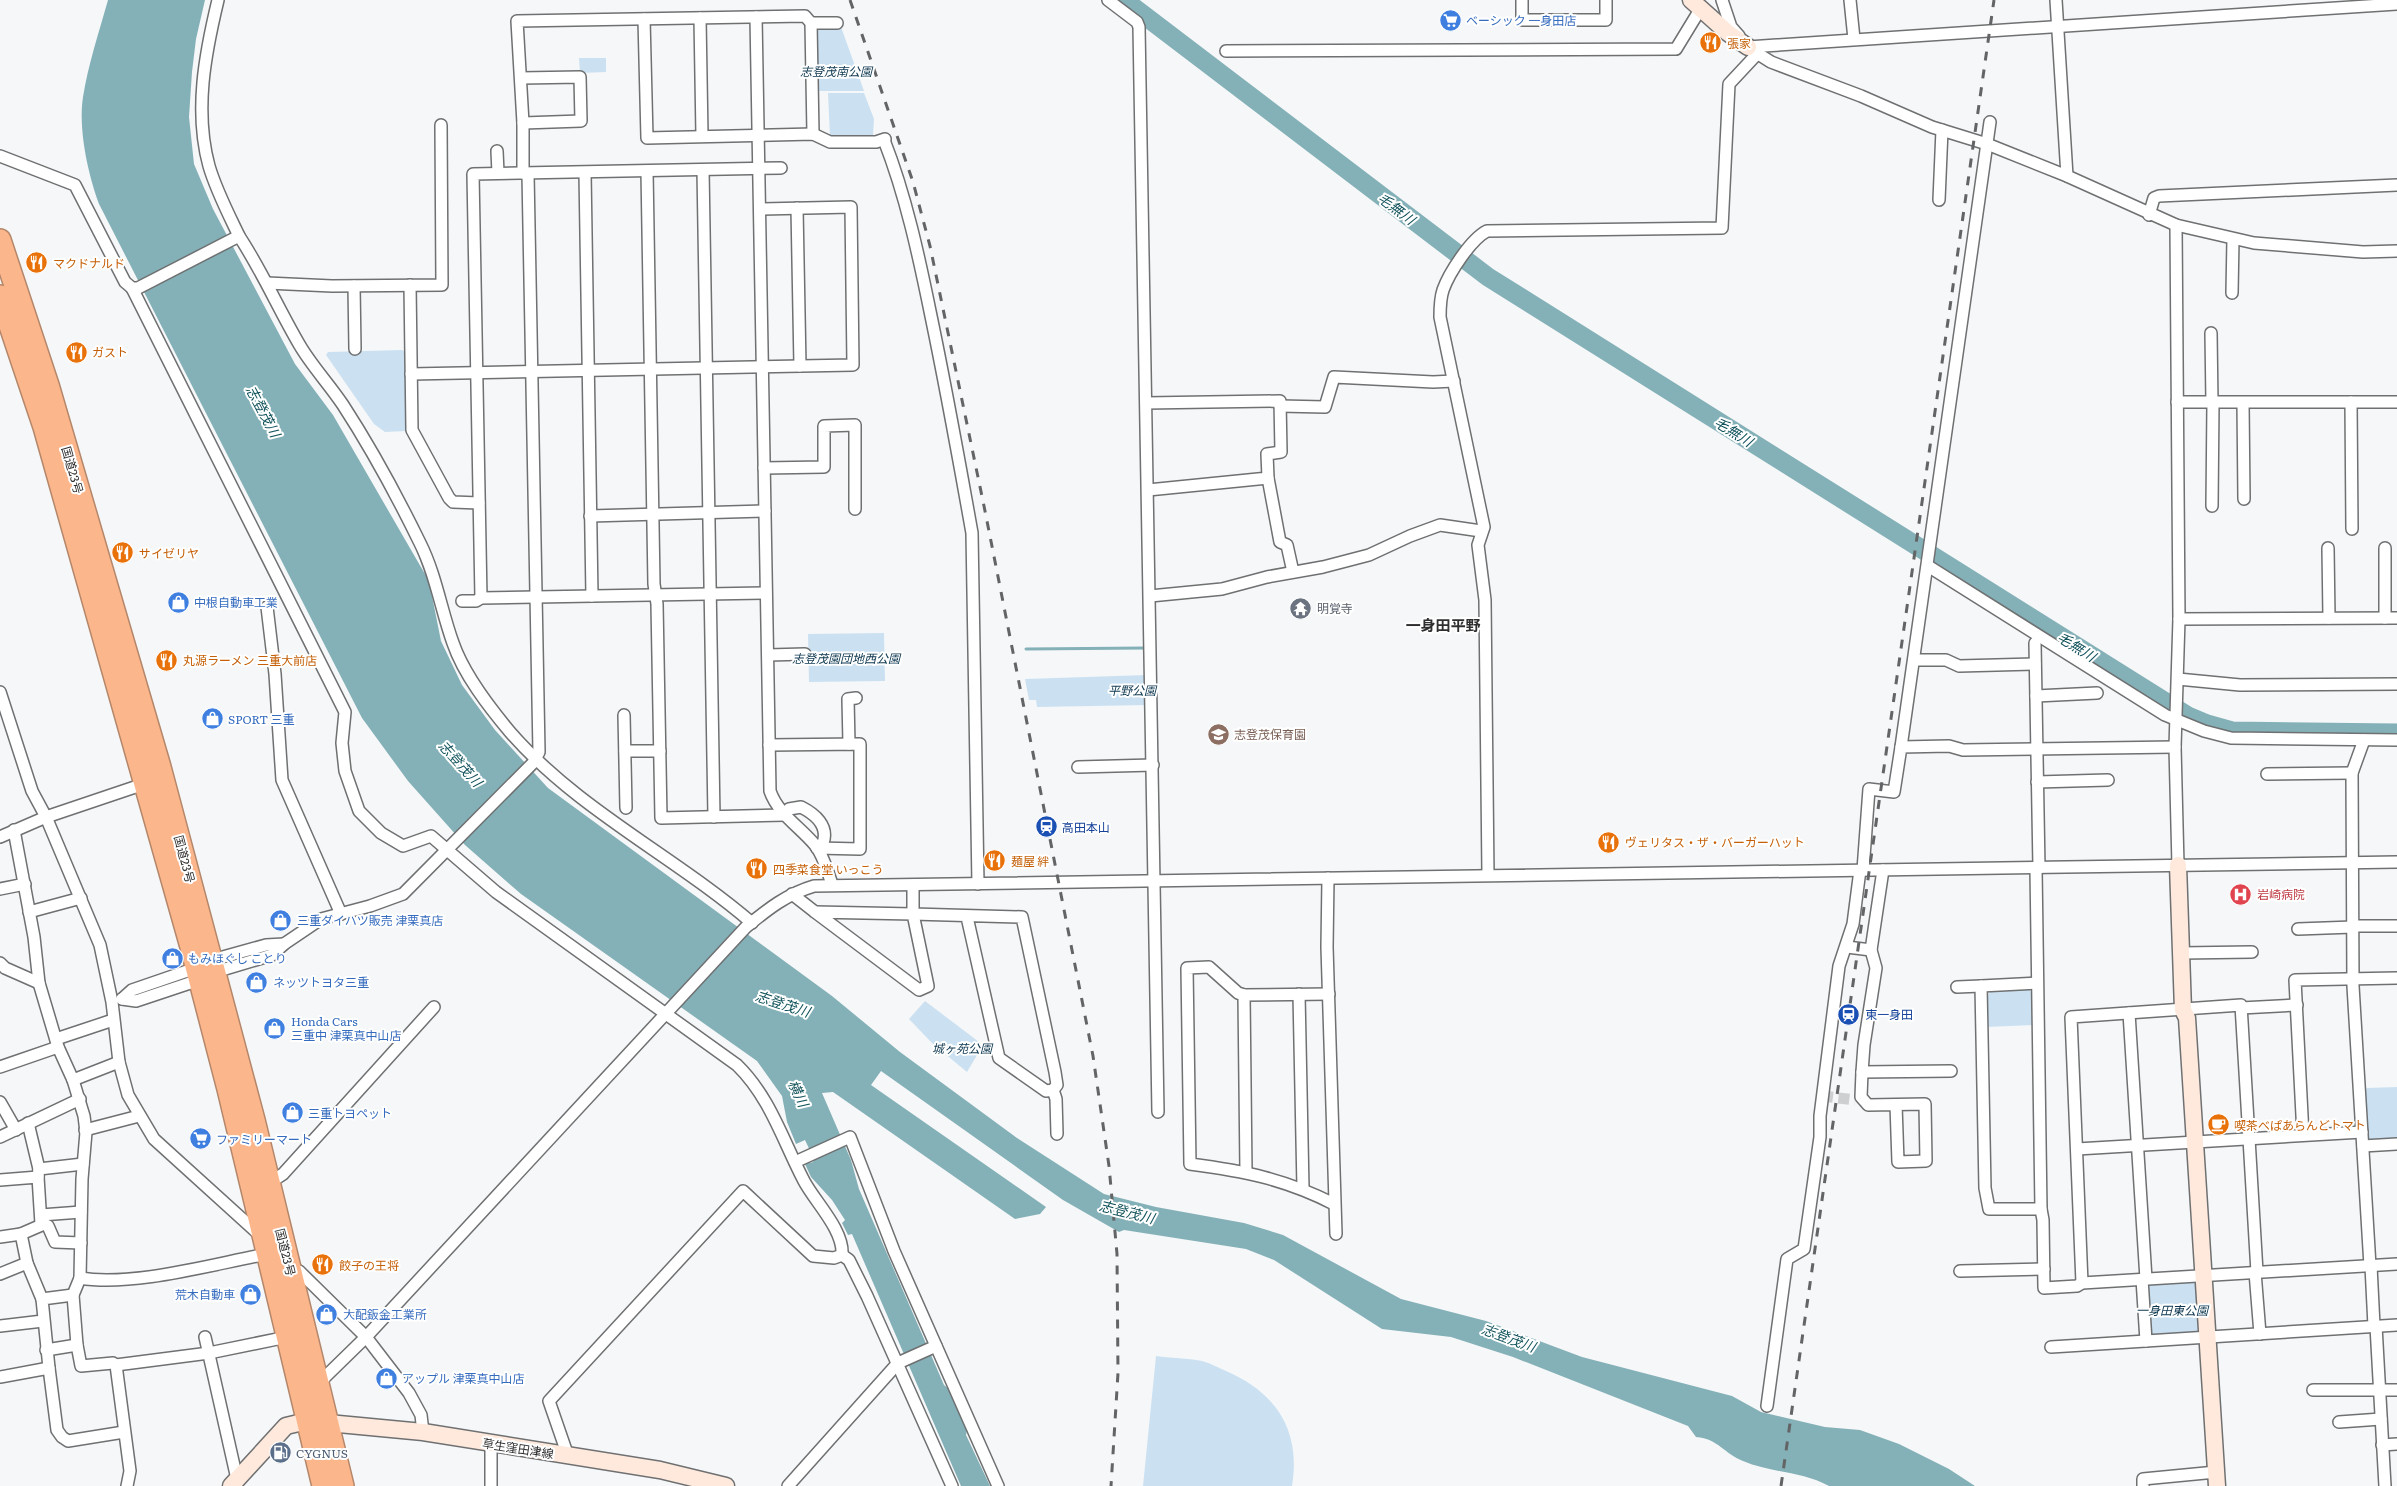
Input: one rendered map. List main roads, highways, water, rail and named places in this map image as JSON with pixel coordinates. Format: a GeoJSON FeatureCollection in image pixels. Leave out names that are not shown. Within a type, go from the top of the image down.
{"type":"FeatureCollection","features":[{"type":"Feature","properties":{"kind":"highway","name":"国道23号"},"geometry":{"type":"LineString","coordinates":[[0,240],[48,385],[160,767],[205,970],[228,1089],[288,1337],[317,1421],[343,1486]]}},
{"type":"Feature","properties":{"kind":"highway","name":"国道23号"},"geometry":{"type":"LineString","coordinates":[[0,296],[44,427],[144,784],[205,970],[269,1183],[319,1387],[317,1421],[323,1486]]}},
{"type":"Feature","properties":{"kind":"water"},"geometry":{"type":"Polygon","coordinates":[[[108,0],[205,0],[196,39],[189,117],[194,164],[213,209],[295,364],[333,415],[429,581],[441,641],[462,685],[495,730],[548,788],[832,996],[900,1052],[1017,1138],[1104,1194],[1156,1207],[1244,1223],[1283,1235],[1401,1299],[1486,1321],[1582,1357],[1732,1396],[1761,1412],[1825,1427],[1860,1430],[1899,1444],[1949,1469],[1975,1486],[1829,1486],[1808,1477],[1764,1468],[1736,1458],[1716,1444],[1704,1438],[1696,1437],[1688,1426],[1513,1357],[1451,1337],[1382,1329],[1274,1260],[1246,1249],[1124,1230],[1119,1232],[1063,1200],[881,1071],[871,1085],[1046,1207],[1040,1214],[1015,1219],[833,1092],[822,1093],[851,1160],[859,1189],[944,1385],[949,1389],[967,1430],[966,1435],[990,1486],[961,1486],[852,1234],[848,1235],[842,1223],[845,1220],[832,1200],[811,1177],[805,1164],[813,1162],[814,1159],[805,1140],[796,1144],[787,1122],[782,1096],[757,1061],[521,894],[465,845],[408,781],[362,718],[99,204],[85,151],[82,110],[88,73],[108,0]]]}},
{"type":"Feature","properties":{"kind":"waterway","name":"毛無川"},"geometry":{"type":"LineString","coordinates":[[1124,0],[1488,277],[2188,716],[2232,731],[2397,733]]}},
{"type":"Feature","properties":{"kind":"waterway"},"geometry":{"type":"LineString","coordinates":[[1026,649],[1145,648]]}},
{"type":"Feature","properties":{"kind":"tunnel"},"geometry":{"type":"LineString","coordinates":[[1822,1096],[1855,1100]]}},
{"type":"Feature","properties":{"kind":"railway"},"geometry":{"type":"LineString","coordinates":[[850,0],[913,182],[930,246],[984,506],[1093,1056],[1109,1166],[1117,1254],[1118,1373],[1111,1486]]}},
{"type":"Feature","properties":{"kind":"railway"},"geometry":{"type":"LineString","coordinates":[[1781,1486],[1994,0]]}},
{"type":"Feature","properties":{"kind":"place","name":"ベーシック 一身田店"},"geometry":{"type":"Point","coordinates":[1450,20]}},
{"type":"Feature","properties":{"kind":"place","name":"張家"},"geometry":{"type":"Point","coordinates":[1711,43]}},
{"type":"Feature","properties":{"kind":"place","name":"マクドナルド"},"geometry":{"type":"Point","coordinates":[37,263]}},
{"type":"Feature","properties":{"kind":"place","name":"ガスト"},"geometry":{"type":"Point","coordinates":[76,352]}},
{"type":"Feature","properties":{"kind":"place","name":"サイゼリヤ"},"geometry":{"type":"Point","coordinates":[123,553]}},
{"type":"Feature","properties":{"kind":"place","name":"中根自動車工業"},"geometry":{"type":"Point","coordinates":[178,602]}},
{"type":"Feature","properties":{"kind":"place","name":"明覚寺"},"geometry":{"type":"Point","coordinates":[1301,608]}},
{"type":"Feature","properties":{"kind":"place","name":"丸源ラーメン 三重大前店"},"geometry":{"type":"Point","coordinates":[167,660]}},
{"type":"Feature","properties":{"kind":"place","name":"SPORT 三重"},"geometry":{"type":"Point","coordinates":[212,719]}},
{"type":"Feature","properties":{"kind":"place","name":"志登茂保育園"},"geometry":{"type":"Point","coordinates":[1218,734]}},
{"type":"Feature","properties":{"kind":"place","name":"高田本山"},"geometry":{"type":"Point","coordinates":[1046,827]}},
{"type":"Feature","properties":{"kind":"place","name":"ヴェリタス・ザ・バーガーハット"},"geometry":{"type":"Point","coordinates":[1609,842]}},
{"type":"Feature","properties":{"kind":"place","name":"麺屋 絆"},"geometry":{"type":"Point","coordinates":[995,861]}},
{"type":"Feature","properties":{"kind":"place","name":"四季菜食堂 いっこう"},"geometry":{"type":"Point","coordinates":[757,869]}},
{"type":"Feature","properties":{"kind":"place","name":"岩崎病院"},"geometry":{"type":"Point","coordinates":[2241,894]}},
{"type":"Feature","properties":{"kind":"place","name":"三重ダイハツ販売 津栗真店"},"geometry":{"type":"Point","coordinates":[281,920]}},
{"type":"Feature","properties":{"kind":"place","name":"もみほぐし ことり"},"geometry":{"type":"Point","coordinates":[172,958]}},
{"type":"Feature","properties":{"kind":"place","name":"ネッツトヨタ三重"},"geometry":{"type":"Point","coordinates":[257,982]}},
{"type":"Feature","properties":{"kind":"place","name":"東一身田"},"geometry":{"type":"Point","coordinates":[1849,1014]}},
{"type":"Feature","properties":{"kind":"place","name":"Honda Cars 三重中 津栗真中山店"},"geometry":{"type":"Point","coordinates":[275,1028]}},
{"type":"Feature","properties":{"kind":"place","name":"三重トヨペット"},"geometry":{"type":"Point","coordinates":[292,1113]}},
{"type":"Feature","properties":{"kind":"place","name":"喫茶べぱあらんどトマト"},"geometry":{"type":"Point","coordinates":[2218,1125]}},
{"type":"Feature","properties":{"kind":"place","name":"ファミリーマート"},"geometry":{"type":"Point","coordinates":[200,1139]}},
{"type":"Feature","properties":{"kind":"place","name":"餃子の王将"},"geometry":{"type":"Point","coordinates":[323,1265]}},
{"type":"Feature","properties":{"kind":"place","name":"荒木自動車"},"geometry":{"type":"Point","coordinates":[251,1294]}},
{"type":"Feature","properties":{"kind":"place","name":"大配鈑金工業所"},"geometry":{"type":"Point","coordinates":[327,1314]}},
{"type":"Feature","properties":{"kind":"place","name":"アップル 津栗真中山店"},"geometry":{"type":"Point","coordinates":[386,1378]}},
{"type":"Feature","properties":{"kind":"place","name":"CYGNUS"},"geometry":{"type":"Point","coordinates":[280,1453]}},
{"type":"Feature","properties":{"kind":"district","name":"一身田平野"},"geometry":{"type":"Point","coordinates":[1443,624]}},
{"type":"Feature","properties":{"kind":"park label","name":"志登茂南公園"},"geometry":{"type":"Point","coordinates":[836,71]}},
{"type":"Feature","properties":{"kind":"park label","name":"志登茂園団地西公園"},"geometry":{"type":"Point","coordinates":[846,658]}},
{"type":"Feature","properties":{"kind":"park label","name":"平野公園"},"geometry":{"type":"Point","coordinates":[1132,690]}},
{"type":"Feature","properties":{"kind":"park label","name":"城ヶ苑公園"},"geometry":{"type":"Point","coordinates":[962,1048]}},
{"type":"Feature","properties":{"kind":"park label","name":"一身田東公園"},"geometry":{"type":"Point","coordinates":[2172,1310]}},
{"type":"Feature","properties":{"kind":"water label","name":"志登茂川"},"geometry":{"type":"Point","coordinates":[264,411]}},
{"type":"Feature","properties":{"kind":"water label","name":"志登茂川"},"geometry":{"type":"Point","coordinates":[461,763]}},
{"type":"Feature","properties":{"kind":"water label","name":"志登茂川"},"geometry":{"type":"Point","coordinates":[783,1003]}},
{"type":"Feature","properties":{"kind":"water label","name":"横川"},"geometry":{"type":"Point","coordinates":[799,1093]}},
{"type":"Feature","properties":{"kind":"water label","name":"志登茂川"},"geometry":{"type":"Point","coordinates":[1127,1211]}},
{"type":"Feature","properties":{"kind":"water label","name":"志登茂川"},"geometry":{"type":"Point","coordinates":[1509,1337]}}]}
